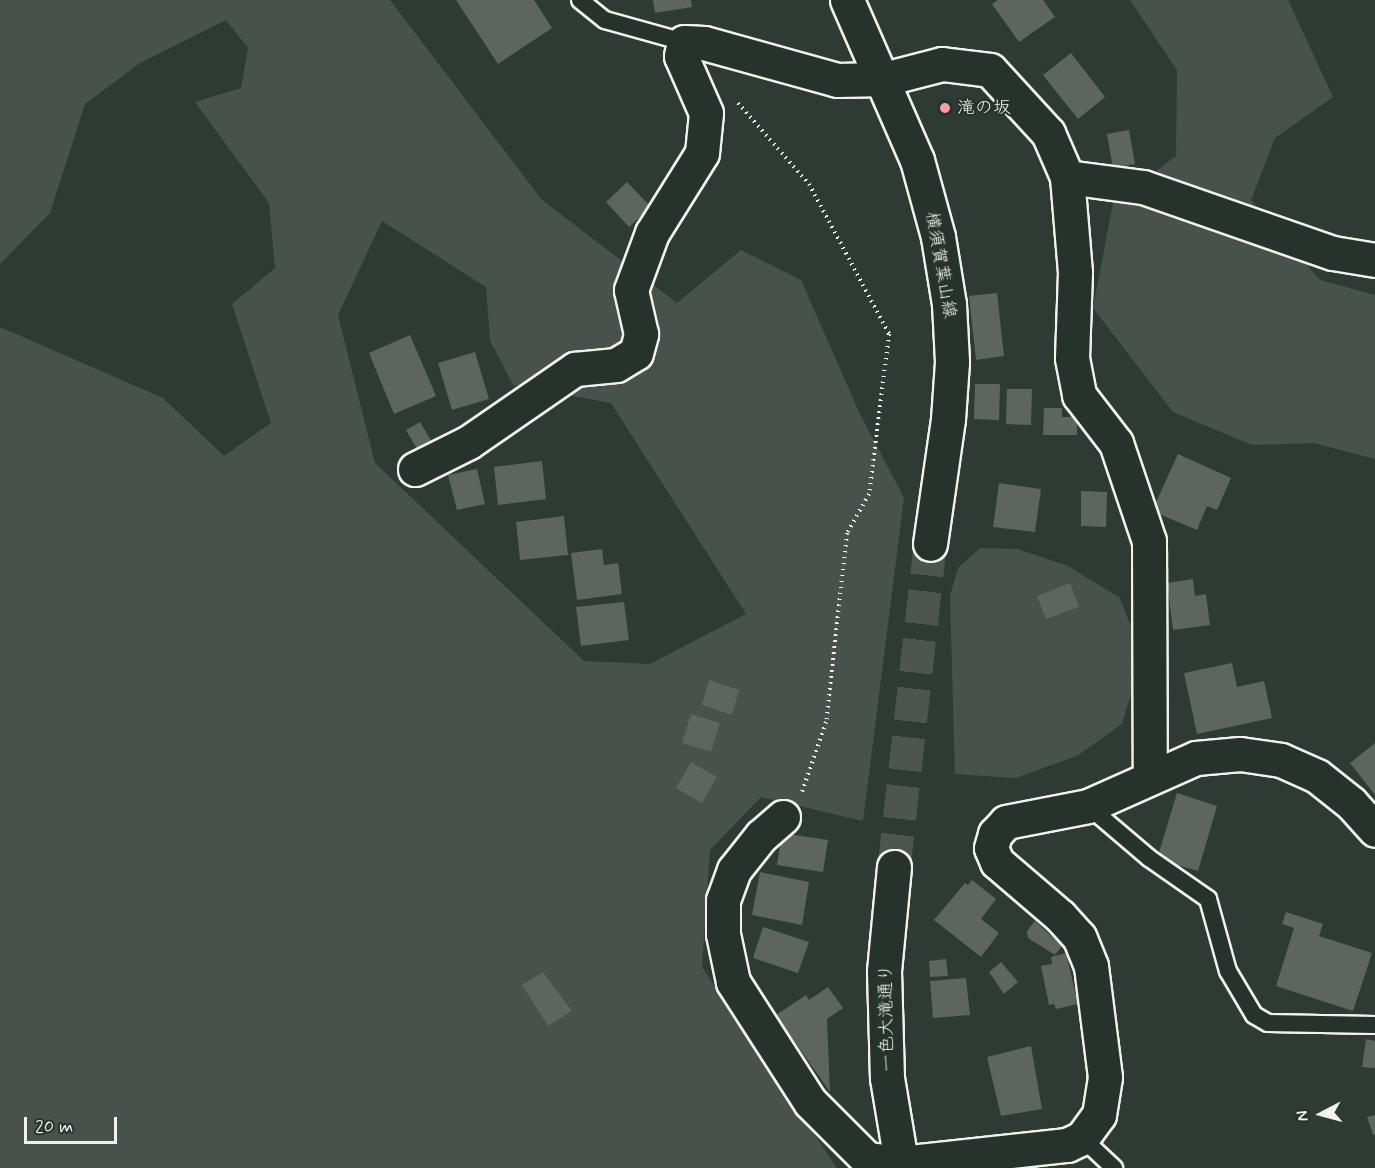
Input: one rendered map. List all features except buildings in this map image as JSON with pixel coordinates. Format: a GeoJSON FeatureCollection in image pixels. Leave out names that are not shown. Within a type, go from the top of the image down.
{"type":"FeatureCollection","features":[{"type":"Feature","properties":{"kind":"street","name":"横須賀葉山線"},"geometry":{"type":"LineString","coordinates":[[847,0],[884,79],[917,160],[938,237],[949,304],[952,362],[948,419],[930,544]]}},
{"type":"Feature","properties":{"kind":"street"},"geometry":{"type":"LineString","coordinates":[[415,469],[469,442],[575,369],[616,365],[636,353],[642,334],[631,291],[651,233],[702,153],[706,113],[681,56],[684,42],[704,43],[837,81],[884,79],[942,64],[990,70],[1048,133],[1066,177],[1075,272],[1072,358],[1079,395],[1116,443],[1149,541],[1150,777]]}},
{"type":"Feature","properties":{"kind":"street"},"geometry":{"type":"LineString","coordinates":[[1066,177],[1143,187],[1333,253],[1375,260]]}},
{"type":"Feature","properties":{"kind":"street"},"geometry":{"type":"LineString","coordinates":[[783,817],[761,836],[734,870],[723,900],[723,934],[733,982],[810,1102],[867,1159],[901,1166],[1067,1145],[1082,1138],[1099,1115],[1105,1077],[1091,966],[1078,937],[997,862],[991,848],[995,834],[1006,822],[1088,806],[1196,758],[1240,754],[1281,760],[1317,776],[1351,803],[1375,830]]}},
{"type":"Feature","properties":{"kind":"street","name":"一色大滝通り"},"geometry":{"type":"LineString","coordinates":[[894,867],[884,971],[887,1078],[901,1166]]}},
{"type":"Feature","properties":{"kind":"lane"},"geometry":{"type":"LineString","coordinates":[[580,0],[605,20],[684,42]]}},
{"type":"Feature","properties":{"kind":"lane"},"geometry":{"type":"LineString","coordinates":[[1088,806],[1149,858],[1208,899],[1228,971],[1254,1016],[1268,1023],[1375,1025]]}},
{"type":"Feature","properties":{"kind":"lane"},"geometry":{"type":"LineString","coordinates":[[1082,1138],[1114,1168]]}},
{"type":"Feature","properties":{"kind":"path"},"geometry":{"type":"LineString","coordinates":[[731,95],[809,184],[889,334],[869,494],[847,533],[826,722],[802,792],[783,817]]}},
{"type":"Feature","properties":{"kind":"shaded area"},"geometry":{"type":"Polygon","coordinates":[[[0,0],[390,0],[542,200],[677,303],[741,250],[801,280],[859,412],[904,498],[863,821],[761,797],[710,850],[702,967],[837,1168],[0,1168],[0,327],[163,398],[224,456],[271,423],[232,304],[275,268],[269,203],[195,102],[241,88],[248,48],[226,20],[140,63],[85,104],[50,213],[0,264],[0,0]],[[382,221],[338,315],[375,463],[584,661],[650,664],[746,614],[611,403],[513,385],[490,340],[486,287],[382,221]]]}},
{"type":"Feature","properties":{"kind":"shaded area"},"geometry":{"type":"Polygon","coordinates":[[[1130,0],[1288,0],[1333,97],[1275,138],[1251,200],[1320,280],[1375,295],[1375,459],[1314,443],[1252,445],[1173,412],[1093,308],[1113,203],[1176,156],[1177,70],[1130,0]]]}},
{"type":"Feature","properties":{"kind":"shaded area"},"geometry":{"type":"Polygon","coordinates":[[[980,548],[1018,549],[1068,566],[1120,598],[1142,656],[1122,724],[1077,756],[1015,778],[955,774],[950,596],[958,568],[980,548]]]}},
{"type":"Feature","properties":{"kind":"tunnel"},"geometry":{"type":"LineString","coordinates":[[894,867],[930,544]]}},
{"type":"Feature","properties":{"kind":"place","name":"滝の坂"},"geometry":{"type":"Point","coordinates":[945,108]}}]}
